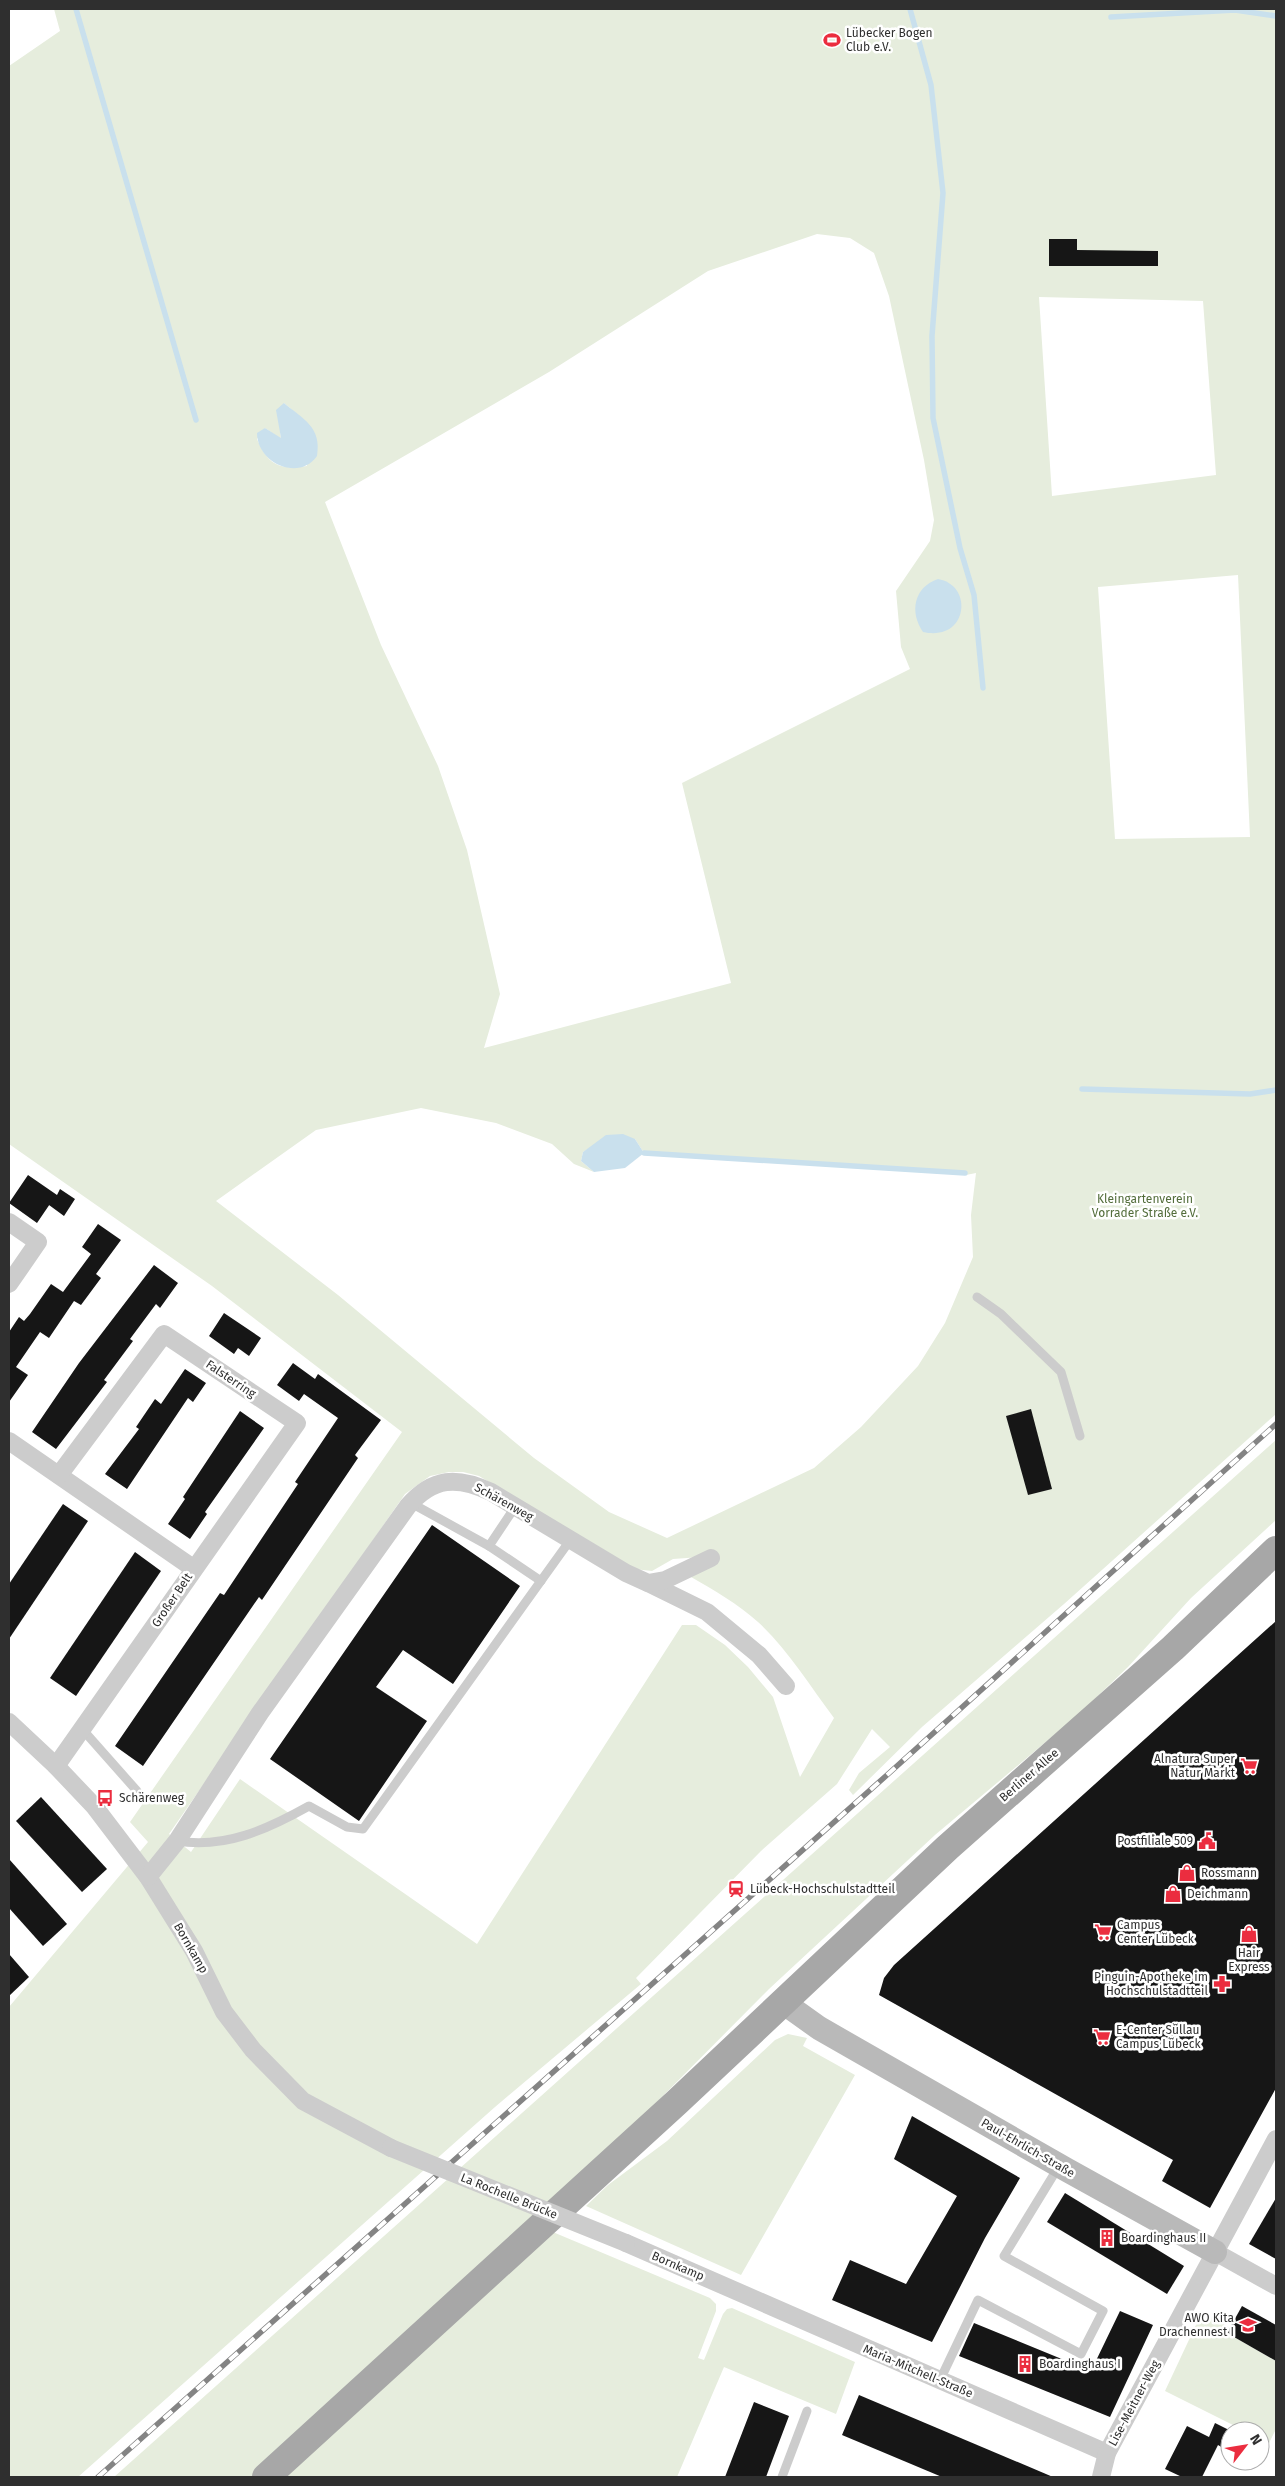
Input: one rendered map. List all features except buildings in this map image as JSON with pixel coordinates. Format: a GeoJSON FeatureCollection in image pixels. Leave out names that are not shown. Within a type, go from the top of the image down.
{"type":"FeatureCollection","features":[{"type":"Feature","properties":{"kind":"main road","name":"Berliner Allee"},"geometry":{"type":"LineString","coordinates":[[266,2477],[784,2003],[947,1848],[1173,1648],[1276,1552]]}},
{"type":"Feature","properties":{"kind":"street"},"geometry":{"type":"LineString","coordinates":[[9,1222],[38,1242],[9,1284]]}},
{"type":"Feature","properties":{"kind":"street","name":"Falsterring"},"geometry":{"type":"LineString","coordinates":[[59,1476],[164,1334],[297,1423],[193,1568]]}},
{"type":"Feature","properties":{"kind":"street","name":"Großer Belt"},"geometry":{"type":"LineString","coordinates":[[9,1440],[193,1568],[83,1730],[56,1766]]}},
{"type":"Feature","properties":{"kind":"street","name":"Schärenweg"},"geometry":{"type":"LineString","coordinates":[[148,1877],[177,1841],[260,1713],[411,1503],[418,1494],[429,1487],[451,1480],[474,1484],[491,1492],[626,1573],[707,1612],[759,1655],[786,1686]]}},
{"type":"Feature","properties":{"kind":"street"},"geometry":{"type":"LineString","coordinates":[[648,1583],[665,1580],[710,1558]]}},
{"type":"Feature","properties":{"kind":"street","name":"Bornkamp"},"geometry":{"type":"LineString","coordinates":[[9,1722],[56,1766],[94,1806],[148,1877],[194,1951],[224,2012],[253,2050],[303,2101],[391,2148]]}},
{"type":"Feature","properties":{"kind":"street","name":"Paul-Ehrlich-Straße"},"geometry":{"type":"LineString","coordinates":[[784,2003],[819,2028],[1059,2166],[1276,2286]]}},
{"type":"Feature","properties":{"kind":"street","name":"Lise-Meitner-Weg"},"geometry":{"type":"LineString","coordinates":[[1101,2477],[1107,2452],[1276,2139]]}},
{"type":"Feature","properties":{"kind":"street","name":"La Rochelle Brücke"},"geometry":{"type":"LineString","coordinates":[[391,2148],[626,2243]]}},
{"type":"Feature","properties":{"kind":"street","name":"Bornkamp"},"geometry":{"type":"LineString","coordinates":[[626,2243],[729,2289]]}},
{"type":"Feature","properties":{"kind":"street","name":"Maria-Mitchell-Straße"},"geometry":{"type":"LineString","coordinates":[[729,2289],[1107,2452]]}},
{"type":"Feature","properties":{"kind":"lane"},"geometry":{"type":"LineString","coordinates":[[977,1297],[1001,1314],[1062,1372],[1080,1436]]}},
{"type":"Feature","properties":{"kind":"lane"},"geometry":{"type":"LineString","coordinates":[[411,1503],[489,1546],[541,1581]]}},
{"type":"Feature","properties":{"kind":"lane"},"geometry":{"type":"LineString","coordinates":[[489,1546],[515,1508]]}},
{"type":"Feature","properties":{"kind":"lane"},"geometry":{"type":"LineString","coordinates":[[177,1841],[214,1844],[251,1834],[280,1822],[309,1806],[347,1827],[363,1829],[571,1539]]}},
{"type":"Feature","properties":{"kind":"lane"},"geometry":{"type":"LineString","coordinates":[[83,1730],[137,1791]]}},
{"type":"Feature","properties":{"kind":"lane"},"geometry":{"type":"LineString","coordinates":[[940,2380],[978,2300],[1081,2354],[1103,2311],[1004,2256],[1059,2166]]}},
{"type":"Feature","properties":{"kind":"lane"},"geometry":{"type":"LineString","coordinates":[[782,2477],[807,2411]]}},
{"type":"Feature","properties":{"kind":"green space","name":"Kleingartenverein Vorrader Straße e.V."},"geometry":{"type":"Polygon","coordinates":[[[54,9],[1276,9],[1276,1414],[1064,1604],[922,1727],[853,1795],[849,1790],[859,1773],[890,1747],[872,1729],[837,1784],[761,1851],[636,1978],[641,1984],[495,2107],[78,2477],[9,2477],[9,2007],[148,1842],[130,1822],[402,1432],[212,1286],[9,1144],[9,66],[60,31],[54,9]],[[817,234],[708,271],[549,372],[325,502],[381,645],[438,766],[467,850],[500,994],[484,1048],[731,983],[682,783],[910,669],[901,647],[896,591],[930,541],[934,520],[924,460],[889,296],[874,253],[850,238],[817,234]],[[1039,297],[1052,496],[1216,475],[1203,301],[1039,297]],[[284,403],[280,428],[281,439],[265,428],[257,439],[266,455],[276,464],[289,467],[307,466],[304,420],[284,403]],[[1238,575],[1098,587],[1115,839],[1250,837],[1238,575]],[[421,1108],[316,1130],[216,1201],[338,1295],[534,1458],[609,1512],[667,1538],[814,1468],[861,1427],[918,1366],[945,1323],[973,1257],[971,1215],[976,1173],[966,1175],[644,1153],[635,1139],[591,1147],[583,1152],[581,1161],[594,1172],[574,1164],[552,1144],[496,1123],[421,1108]],[[449,1472],[430,1476],[405,1494],[169,1834],[191,1852],[240,1779],[477,1944],[682,1625],[696,1625],[725,1645],[748,1667],[773,1697],[800,1777],[834,1718],[788,1656],[758,1622],[734,1603],[691,1577],[701,1557],[673,1559],[652,1571],[634,1569],[479,1476],[463,1472],[449,1472]]]}},
{"type":"Feature","properties":{"kind":"green space"},"geometry":{"type":"Polygon","coordinates":[[[1276,1440],[1276,1520],[1191,1598],[1128,1667],[1079,1714],[935,1835],[769,1989],[644,2115],[529,2222],[710,2298],[716,2304],[716,2311],[698,2358],[704,2360],[723,2314],[727,2309],[732,2308],[855,2362],[836,2414],[724,2367],[677,2477],[114,2477],[1276,1440]]]}},
{"type":"Feature","properties":{"kind":"green space"},"geometry":{"type":"Polygon","coordinates":[[[788,2034],[807,2038],[803,2046],[855,2075],[741,2275],[586,2206],[608,2185],[667,2141],[775,2040],[788,2034]]]}},
{"type":"Feature","properties":{"kind":"green space"},"geometry":{"type":"Polygon","coordinates":[[[1202,2312],[1230,2328],[1227,2333],[1276,2361],[1276,2429],[1270,2441],[1270,2421],[1225,2421],[1165,2391],[1202,2312]]]}},
{"type":"Feature","properties":{"kind":"water"},"geometry":{"type":"Polygon","coordinates":[[[284,403],[310,425],[317,438],[317,456],[309,464],[300,468],[280,466],[264,453],[259,444],[257,433],[265,428],[281,438],[276,410],[284,403]]]}},
{"type":"Feature","properties":{"kind":"water"},"geometry":{"type":"Polygon","coordinates":[[[938,579],[950,583],[957,591],[961,601],[961,612],[957,621],[949,629],[938,633],[923,632],[916,616],[916,601],[924,588],[938,579]]]}},
{"type":"Feature","properties":{"kind":"water"},"geometry":{"type":"Polygon","coordinates":[[[623,1134],[635,1139],[644,1153],[625,1168],[594,1172],[581,1161],[583,1152],[606,1135],[623,1134]]]}},
{"type":"Feature","properties":{"kind":"waterway"},"geometry":{"type":"LineString","coordinates":[[76,9],[196,420]]}},
{"type":"Feature","properties":{"kind":"waterway"},"geometry":{"type":"LineString","coordinates":[[910,9],[931,85],[943,193],[932,336],[933,418],[960,548],[974,595],[983,688]]}},
{"type":"Feature","properties":{"kind":"waterway"},"geometry":{"type":"LineString","coordinates":[[1111,17],[1235,10],[1276,16]]}},
{"type":"Feature","properties":{"kind":"waterway"},"geometry":{"type":"LineString","coordinates":[[1082,1089],[1250,1094],[1276,1090]]}},
{"type":"Feature","properties":{"kind":"waterway"},"geometry":{"type":"LineString","coordinates":[[644,1153],[965,1173]]}},
{"type":"Feature","properties":{"kind":"railway"},"geometry":{"type":"LineString","coordinates":[[98,2477],[887,1775],[1276,1424]]}},
{"type":"Feature","properties":{"kind":"place","name":"Lübecker Bogen Club e.V."},"geometry":{"type":"Point","coordinates":[832,40]}},
{"type":"Feature","properties":{"kind":"place","name":"Alnatura Super Natur Markt"},"geometry":{"type":"Point","coordinates":[1249,1766]}},
{"type":"Feature","properties":{"kind":"place","name":"Schärenweg"},"geometry":{"type":"Point","coordinates":[105,1798]}},
{"type":"Feature","properties":{"kind":"place","name":"Postfiliale 509"},"geometry":{"type":"Point","coordinates":[1207,1841]}},
{"type":"Feature","properties":{"kind":"place","name":"Rossmann"},"geometry":{"type":"Point","coordinates":[1187,1873]}},
{"type":"Feature","properties":{"kind":"place","name":"Lübeck-Hochschulstadtteil"},"geometry":{"type":"Point","coordinates":[736,1889]}},
{"type":"Feature","properties":{"kind":"place","name":"Deichmann"},"geometry":{"type":"Point","coordinates":[1173,1894]}},
{"type":"Feature","properties":{"kind":"place","name":"Campus Center Lübeck"},"geometry":{"type":"Point","coordinates":[1103,1932]}},
{"type":"Feature","properties":{"kind":"place","name":"Hair Express"},"geometry":{"type":"Point","coordinates":[1249,1934]}},
{"type":"Feature","properties":{"kind":"place","name":"Pinguin-Apotheke im Hochschulstadtteil"},"geometry":{"type":"Point","coordinates":[1222,1984]}},
{"type":"Feature","properties":{"kind":"place","name":"E-Center Süllau Campus Lübeck"},"geometry":{"type":"Point","coordinates":[1102,2037]}},
{"type":"Feature","properties":{"kind":"place","name":"Boardinghaus II"},"geometry":{"type":"Point","coordinates":[1107,2238]}},
{"type":"Feature","properties":{"kind":"place","name":"AWO Kita Drachennest I"},"geometry":{"type":"Point","coordinates":[1248,2325]}},
{"type":"Feature","properties":{"kind":"place","name":"Boardinghaus I"},"geometry":{"type":"Point","coordinates":[1025,2364]}}]}
